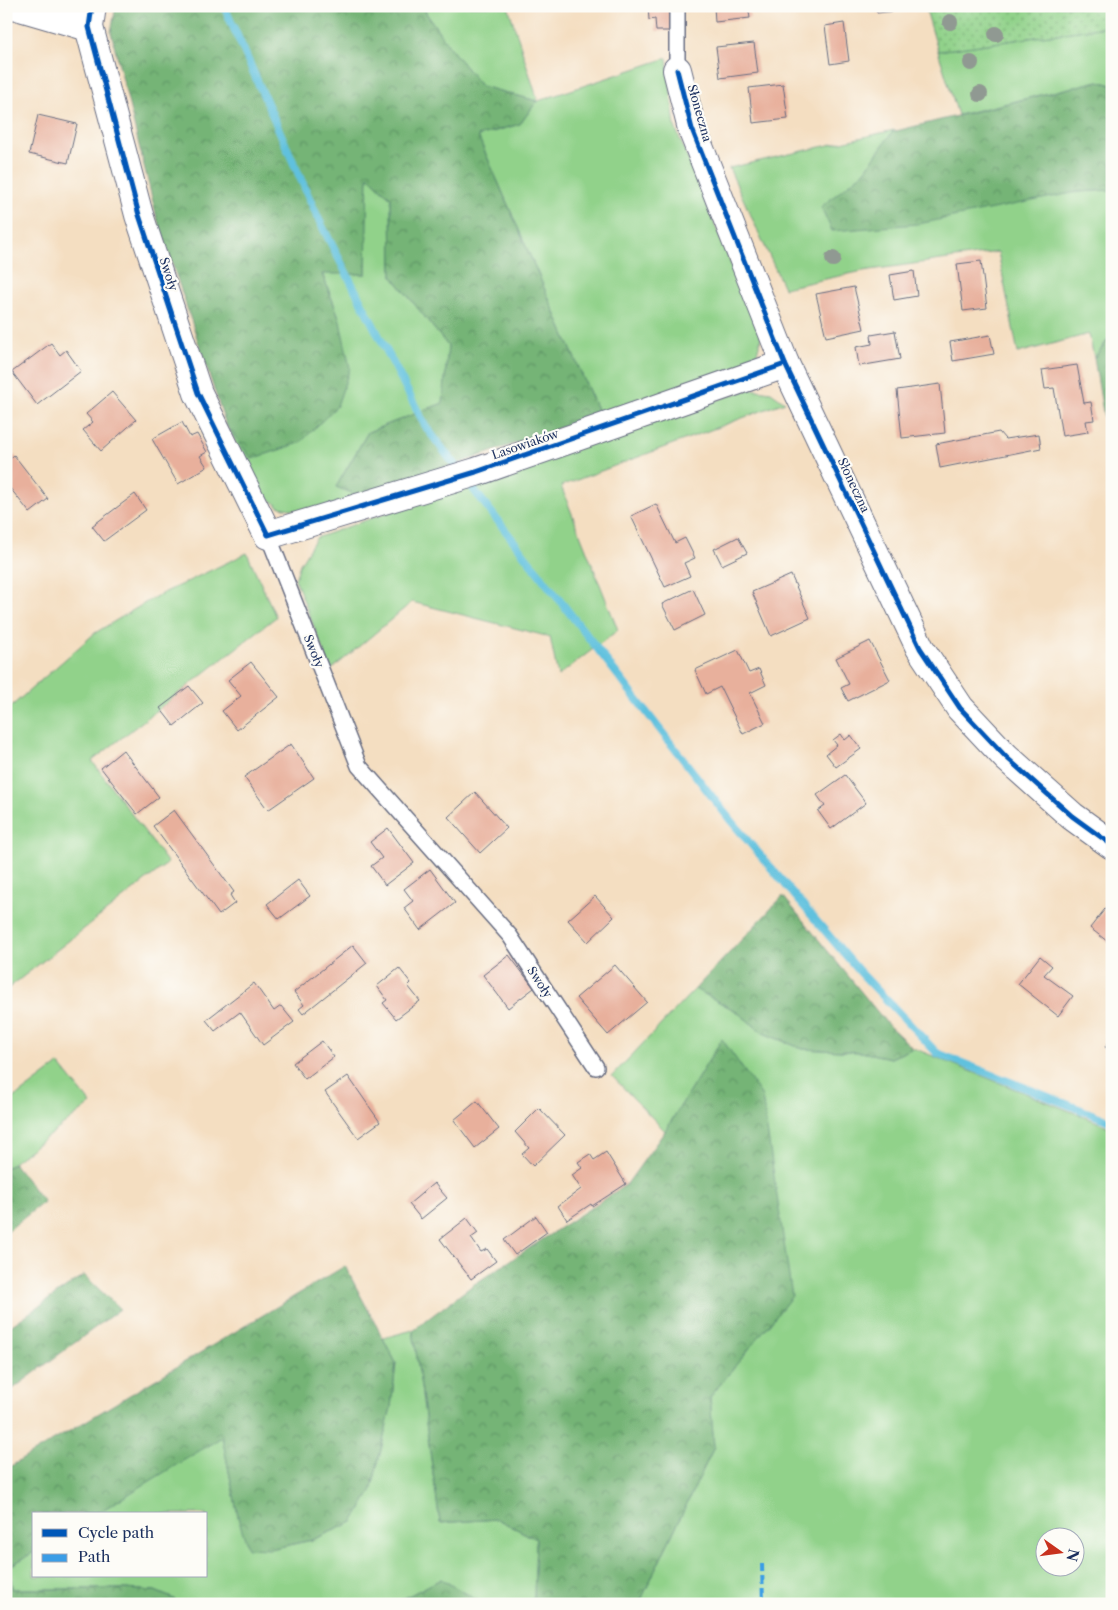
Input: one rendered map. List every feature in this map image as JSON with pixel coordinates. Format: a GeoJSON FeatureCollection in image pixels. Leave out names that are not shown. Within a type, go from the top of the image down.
{"type":"FeatureCollection","features":[{"type":"Feature","properties":{"kind":"street"},"geometry":{"type":"LineString","coordinates":[[17,6],[90,17]]}},
{"type":"Feature","properties":{"kind":"street","name":"Swoły"},"geometry":{"type":"LineString","coordinates":[[90,17],[139,214],[198,393],[268,535]]}},
{"type":"Feature","properties":{"kind":"street","name":"Słoneczna"},"geometry":{"type":"LineString","coordinates":[[677,70],[692,129],[785,364],[920,648],[960,708],[1006,757],[1072,816],[1112,845]]}},
{"type":"Feature","properties":{"kind":"street","name":"Lasowiaków"},"geometry":{"type":"LineString","coordinates":[[268,535],[476,472],[785,364]]}},
{"type":"Feature","properties":{"kind":"lane","name":"Słoneczna"},"geometry":{"type":"LineString","coordinates":[[677,6],[677,70]]}},
{"type":"Feature","properties":{"kind":"lane","name":"Swoły"},"geometry":{"type":"LineString","coordinates":[[268,535],[360,766],[510,936],[596,1067]]}},
{"type":"Feature","properties":{"kind":"green space"},"geometry":{"type":"Polygon","coordinates":[[[116,6],[424,6],[426,13],[450,48],[481,86],[537,101],[520,124],[478,136],[599,414],[363,497],[336,487],[368,432],[443,403],[448,346],[392,276],[391,198],[368,176],[366,274],[322,274],[339,317],[350,368],[337,406],[300,443],[252,459],[226,425],[157,218],[111,32],[116,6]]]}},
{"type":"Feature","properties":{"kind":"green space"},"geometry":{"type":"Polygon","coordinates":[[[424,6],[508,6],[538,101],[667,58],[675,127],[761,338],[756,357],[734,369],[599,414],[478,136],[520,124],[537,101],[481,86],[450,48],[426,13],[424,6]]]}},
{"type":"Feature","properties":{"kind":"green space"},"geometry":{"type":"Polygon","coordinates":[[[925,6],[1112,6],[1112,26],[938,51],[925,6]]]}},
{"type":"Feature","properties":{"kind":"green space"},"geometry":{"type":"Polygon","coordinates":[[[1112,26],[1112,85],[1098,81],[958,115],[938,51],[1112,26]]]}},
{"type":"Feature","properties":{"kind":"green space"},"geometry":{"type":"Polygon","coordinates":[[[1098,81],[1112,85],[1112,190],[1077,192],[918,224],[832,231],[821,207],[865,171],[892,132],[1098,81]]]}},
{"type":"Feature","properties":{"kind":"green space"},"geometry":{"type":"Polygon","coordinates":[[[894,130],[865,171],[822,207],[1112,190],[1112,334],[1094,358],[1089,334],[1018,353],[998,252],[863,271],[784,288],[729,168],[894,130]]]}},
{"type":"Feature","properties":{"kind":"green space"},"geometry":{"type":"Polygon","coordinates":[[[367,175],[391,198],[392,276],[448,346],[443,403],[368,432],[336,487],[363,497],[305,512],[280,507],[264,495],[226,425],[339,317],[322,273],[366,274],[367,175]]]}},
{"type":"Feature","properties":{"kind":"green space"},"geometry":{"type":"Polygon","coordinates":[[[1112,334],[1112,415],[1106,430],[1094,358],[1112,334]]]}},
{"type":"Feature","properties":{"kind":"green space"},"geometry":{"type":"Polygon","coordinates":[[[750,389],[771,392],[785,402],[561,486],[618,630],[558,676],[550,637],[412,602],[331,670],[295,579],[300,564],[316,538],[493,475],[750,389]]]}},
{"type":"Feature","properties":{"kind":"green space"},"geometry":{"type":"Polygon","coordinates":[[[247,553],[276,617],[92,761],[168,863],[6,990],[6,711],[95,633],[155,597],[247,553]]]}},
{"type":"Feature","properties":{"kind":"green space"},"geometry":{"type":"Polygon","coordinates":[[[783,896],[889,1026],[913,1048],[891,1058],[861,1052],[803,1049],[763,1033],[736,1011],[695,989],[783,896]]]}},
{"type":"Feature","properties":{"kind":"green space"},"geometry":{"type":"Polygon","coordinates":[[[695,989],[736,1011],[763,1033],[803,1049],[861,1052],[891,1058],[913,1048],[1112,1128],[1112,1604],[639,1604],[714,1447],[710,1397],[735,1366],[722,1040],[665,1131],[612,1076],[695,989]]]}},
{"type":"Feature","properties":{"kind":"green space"},"geometry":{"type":"Polygon","coordinates":[[[722,1039],[762,1096],[792,1296],[710,1397],[714,1447],[639,1604],[514,1604],[534,1599],[536,1539],[497,1519],[440,1523],[413,1330],[473,1285],[627,1184],[665,1131],[722,1039]]]}},
{"type":"Feature","properties":{"kind":"green space"},"geometry":{"type":"Polygon","coordinates":[[[59,1064],[91,1104],[6,1168],[6,1104],[59,1064]]]}},
{"type":"Feature","properties":{"kind":"green space"},"geometry":{"type":"Polygon","coordinates":[[[14,1163],[44,1202],[6,1232],[6,1168],[14,1163]]]}},
{"type":"Feature","properties":{"kind":"green space"},"geometry":{"type":"Polygon","coordinates":[[[345,1266],[396,1363],[391,1407],[371,1492],[353,1522],[312,1540],[270,1549],[248,1548],[239,1521],[222,1437],[99,1512],[32,1512],[32,1553],[10,1566],[12,1589],[125,1589],[155,1591],[174,1599],[179,1604],[6,1604],[6,1469],[345,1266]]]}},
{"type":"Feature","properties":{"kind":"green space"},"geometry":{"type":"Polygon","coordinates":[[[84,1275],[120,1309],[6,1394],[6,1329],[84,1275]]]}},
{"type":"Feature","properties":{"kind":"green space"},"geometry":{"type":"Polygon","coordinates":[[[413,1330],[440,1523],[497,1519],[536,1539],[534,1599],[514,1604],[484,1604],[441,1579],[393,1604],[179,1604],[174,1599],[155,1591],[125,1589],[12,1589],[10,1566],[32,1553],[32,1578],[208,1578],[208,1512],[99,1512],[222,1436],[239,1521],[270,1549],[312,1540],[353,1522],[371,1492],[391,1407],[396,1363],[383,1338],[413,1330]]]}},
{"type":"Feature","properties":{"kind":"green space"},"geometry":{"type":"Polygon","coordinates":[[[441,1579],[484,1604],[393,1604],[441,1579]]]}},
{"type":"Feature","properties":{"kind":"building"},"geometry":{"type":"Polygon","coordinates":[[[648,6],[672,6],[673,31],[656,31],[655,19],[649,20],[648,6]]]}},
{"type":"Feature","properties":{"kind":"building"},"geometry":{"type":"Polygon","coordinates":[[[714,6],[748,6],[750,18],[715,22],[714,6]]]}},
{"type":"Feature","properties":{"kind":"building"},"geometry":{"type":"Polygon","coordinates":[[[876,6],[897,6],[897,11],[877,13],[876,6]]]}},
{"type":"Feature","properties":{"kind":"building"},"geometry":{"type":"Polygon","coordinates":[[[844,23],[849,61],[830,64],[825,26],[844,23]]]}},
{"type":"Feature","properties":{"kind":"building"},"geometry":{"type":"Polygon","coordinates":[[[754,43],[758,73],[720,78],[716,47],[754,43]]]}},
{"type":"Feature","properties":{"kind":"building"},"geometry":{"type":"Polygon","coordinates":[[[783,84],[788,119],[753,123],[749,88],[783,84]]]}},
{"type":"Feature","properties":{"kind":"building"},"geometry":{"type":"Polygon","coordinates":[[[38,115],[77,124],[68,163],[29,154],[38,115]]]}},
{"type":"Feature","properties":{"kind":"building"},"geometry":{"type":"Polygon","coordinates":[[[981,261],[987,308],[963,311],[957,264],[981,261]]]}},
{"type":"Feature","properties":{"kind":"building"},"geometry":{"type":"Polygon","coordinates":[[[914,271],[917,296],[894,300],[890,275],[914,271]]]}},
{"type":"Feature","properties":{"kind":"building"},"geometry":{"type":"Polygon","coordinates":[[[854,287],[864,329],[826,337],[816,294],[854,287]]]}},
{"type":"Feature","properties":{"kind":"building"},"geometry":{"type":"Polygon","coordinates":[[[895,331],[900,359],[859,366],[856,347],[872,344],[871,335],[895,331]]]}},
{"type":"Feature","properties":{"kind":"building"},"geometry":{"type":"Polygon","coordinates":[[[990,335],[994,354],[953,361],[950,342],[990,335]]]}},
{"type":"Feature","properties":{"kind":"building"},"geometry":{"type":"Polygon","coordinates":[[[51,343],[60,355],[66,350],[81,371],[37,405],[12,372],[51,343]]]}},
{"type":"Feature","properties":{"kind":"building"},"geometry":{"type":"Polygon","coordinates":[[[1077,365],[1084,403],[1091,402],[1094,420],[1086,421],[1088,432],[1062,436],[1054,388],[1045,389],[1042,370],[1077,365]]]}},
{"type":"Feature","properties":{"kind":"building"},"geometry":{"type":"Polygon","coordinates":[[[940,384],[945,433],[902,438],[897,390],[940,384]]]}},
{"type":"Feature","properties":{"kind":"building"},"geometry":{"type":"Polygon","coordinates":[[[112,392],[136,420],[101,451],[83,430],[93,422],[86,414],[112,392]]]}},
{"type":"Feature","properties":{"kind":"building"},"geometry":{"type":"Polygon","coordinates":[[[182,422],[190,437],[197,434],[207,452],[200,456],[207,467],[178,484],[152,439],[182,422]]]}},
{"type":"Feature","properties":{"kind":"building"},"geometry":{"type":"Polygon","coordinates":[[[999,432],[1005,439],[1039,434],[1041,448],[940,468],[936,444],[999,432]]]}},
{"type":"Feature","properties":{"kind":"building"},"geometry":{"type":"Polygon","coordinates":[[[14,455],[48,499],[30,513],[6,483],[6,462],[14,455]]]}},
{"type":"Feature","properties":{"kind":"building"},"geometry":{"type":"Polygon","coordinates":[[[135,494],[146,510],[104,541],[92,526],[135,494]]]}},
{"type":"Feature","properties":{"kind":"building"},"geometry":{"type":"Polygon","coordinates":[[[656,504],[675,543],[685,538],[695,558],[684,563],[690,576],[665,587],[631,516],[656,504]]]}},
{"type":"Feature","properties":{"kind":"building"},"geometry":{"type":"Polygon","coordinates":[[[738,537],[747,553],[722,565],[714,549],[738,537]]]}},
{"type":"Feature","properties":{"kind":"building"},"geometry":{"type":"Polygon","coordinates":[[[791,575],[810,618],[771,636],[752,592],[791,575]]]}},
{"type":"Feature","properties":{"kind":"building"},"geometry":{"type":"Polygon","coordinates":[[[693,589],[705,615],[675,630],[662,604],[693,589]]]}},
{"type":"Feature","properties":{"kind":"building"},"geometry":{"type":"Polygon","coordinates":[[[870,641],[890,680],[848,701],[841,688],[849,684],[836,658],[870,641]]]}},
{"type":"Feature","properties":{"kind":"building"},"geometry":{"type":"Polygon","coordinates":[[[738,650],[749,673],[759,669],[766,685],[750,693],[765,723],[743,734],[720,687],[706,694],[695,670],[738,650]]]}},
{"type":"Feature","properties":{"kind":"building"},"geometry":{"type":"Polygon","coordinates":[[[251,662],[279,697],[237,730],[222,711],[241,696],[228,680],[251,662]]]}},
{"type":"Feature","properties":{"kind":"building"},"geometry":{"type":"Polygon","coordinates":[[[189,686],[203,703],[174,726],[160,708],[189,686]]]}},
{"type":"Feature","properties":{"kind":"building"},"geometry":{"type":"Polygon","coordinates":[[[841,734],[845,740],[851,735],[861,749],[836,767],[826,754],[837,745],[833,740],[841,734]]]}},
{"type":"Feature","properties":{"kind":"building"},"geometry":{"type":"Polygon","coordinates":[[[291,744],[314,778],[268,810],[244,777],[291,744]]]}},
{"type":"Feature","properties":{"kind":"building"},"geometry":{"type":"Polygon","coordinates":[[[123,750],[159,797],[137,814],[101,768],[123,750]]]}},
{"type":"Feature","properties":{"kind":"building"},"geometry":{"type":"Polygon","coordinates":[[[845,775],[866,803],[831,829],[818,811],[825,806],[817,795],[845,775]]]}},
{"type":"Feature","properties":{"kind":"building"},"geometry":{"type":"Polygon","coordinates":[[[475,792],[507,828],[480,853],[448,817],[475,792]]]}},
{"type":"Feature","properties":{"kind":"building"},"geometry":{"type":"Polygon","coordinates":[[[174,810],[234,892],[230,895],[235,903],[219,915],[153,826],[174,810]]]}},
{"type":"Feature","properties":{"kind":"building"},"geometry":{"type":"Polygon","coordinates":[[[388,828],[414,863],[385,885],[371,866],[382,858],[370,842],[388,828]]]}},
{"type":"Feature","properties":{"kind":"building"},"geometry":{"type":"Polygon","coordinates":[[[430,869],[455,903],[420,930],[404,908],[413,901],[404,889],[430,869]]]}},
{"type":"Feature","properties":{"kind":"building"},"geometry":{"type":"Polygon","coordinates":[[[298,880],[310,896],[279,919],[267,904],[298,880]]]}},
{"type":"Feature","properties":{"kind":"building"},"geometry":{"type":"Polygon","coordinates":[[[595,896],[614,917],[588,942],[568,920],[595,896]]]}},
{"type":"Feature","properties":{"kind":"building"},"geometry":{"type":"Polygon","coordinates":[[[1112,900],[1112,945],[1090,928],[1112,900]]]}},
{"type":"Feature","properties":{"kind":"building"},"geometry":{"type":"Polygon","coordinates":[[[353,945],[367,963],[303,1014],[299,1009],[304,1005],[294,992],[353,945]]]}},
{"type":"Feature","properties":{"kind":"building"},"geometry":{"type":"Polygon","coordinates":[[[509,955],[534,988],[508,1008],[483,975],[509,955]]]}},
{"type":"Feature","properties":{"kind":"building"},"geometry":{"type":"Polygon","coordinates":[[[1040,956],[1052,966],[1044,975],[1073,996],[1058,1016],[1018,984],[1040,956]]]}},
{"type":"Feature","properties":{"kind":"building"},"geometry":{"type":"Polygon","coordinates":[[[615,965],[647,1002],[608,1035],[576,998],[615,965]]]}},
{"type":"Feature","properties":{"kind":"building"},"geometry":{"type":"Polygon","coordinates":[[[399,968],[411,983],[408,986],[420,1001],[396,1019],[383,1003],[387,1000],[377,986],[399,968]]]}},
{"type":"Feature","properties":{"kind":"building"},"geometry":{"type":"Polygon","coordinates":[[[254,983],[274,1011],[281,1006],[294,1022],[263,1045],[240,1012],[215,1031],[206,1020],[254,983]]]}},
{"type":"Feature","properties":{"kind":"building"},"geometry":{"type":"Polygon","coordinates":[[[1112,1038],[1112,1053],[1105,1047],[1112,1038]]]}},
{"type":"Feature","properties":{"kind":"building"},"geometry":{"type":"Polygon","coordinates":[[[322,1041],[334,1057],[305,1079],[293,1063],[322,1041]]]}},
{"type":"Feature","properties":{"kind":"building"},"geometry":{"type":"Polygon","coordinates":[[[348,1076],[380,1122],[358,1138],[325,1092],[348,1076]]]}},
{"type":"Feature","properties":{"kind":"building"},"geometry":{"type":"Polygon","coordinates":[[[477,1101],[499,1129],[475,1148],[454,1120],[477,1101]]]}},
{"type":"Feature","properties":{"kind":"building"},"geometry":{"type":"Polygon","coordinates":[[[539,1108],[565,1135],[533,1166],[522,1154],[529,1148],[515,1132],[539,1108]]]}},
{"type":"Feature","properties":{"kind":"building"},"geometry":{"type":"Polygon","coordinates":[[[606,1152],[626,1184],[567,1220],[558,1206],[581,1189],[572,1175],[582,1168],[578,1162],[590,1154],[594,1160],[606,1152]]]}},
{"type":"Feature","properties":{"kind":"building"},"geometry":{"type":"Polygon","coordinates":[[[434,1183],[447,1198],[421,1219],[409,1204],[434,1183]]]}},
{"type":"Feature","properties":{"kind":"building"},"geometry":{"type":"Polygon","coordinates":[[[536,1216],[547,1232],[515,1255],[504,1240],[536,1216]]]}},
{"type":"Feature","properties":{"kind":"building"},"geometry":{"type":"Polygon","coordinates":[[[467,1218],[478,1233],[471,1238],[481,1252],[487,1249],[496,1261],[471,1279],[440,1239],[467,1218]]]}},
{"type":"Feature","properties":{"kind":"waterway"},"geometry":{"type":"LineString","coordinates":[[224,6],[319,220],[426,427],[460,472]]}},
{"type":"Feature","properties":{"kind":"waterway"},"geometry":{"type":"LineString","coordinates":[[467,481],[731,821],[860,972],[937,1053],[1112,1122]]}},
{"type":"Feature","properties":{"kind":"marked path"},"geometry":{"type":"LineString","coordinates":[[762,1564],[763,1604]]}},
{"type":"Feature","properties":{"kind":"cycle path"},"geometry":{"type":"LineString","coordinates":[[92,6],[89,27],[139,215],[198,393],[268,535],[476,472],[785,364]]}},
{"type":"Feature","properties":{"kind":"cycle path"},"geometry":{"type":"LineString","coordinates":[[677,70],[692,129],[785,364],[920,648],[960,708],[1006,757],[1072,816],[1112,845]]}}]}
